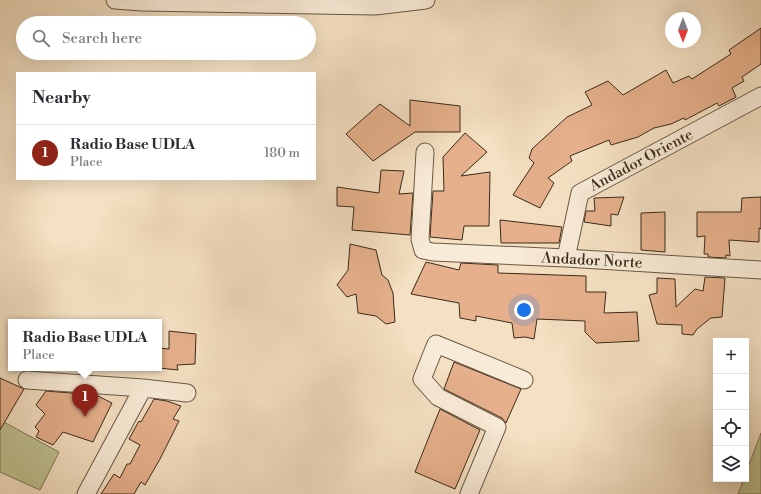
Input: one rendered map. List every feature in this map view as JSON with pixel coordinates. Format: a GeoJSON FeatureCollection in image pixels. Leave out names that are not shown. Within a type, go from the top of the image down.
{"type":"FeatureCollection","features":[{"type":"Feature","properties":{"kind":"street"},"geometry":{"type":"LineString","coordinates":[[115,0],[142,2],[375,6],[426,0]]}},
{"type":"Feature","properties":{"kind":"street","name":"Andador Oriente"},"geometry":{"type":"LineString","coordinates":[[566,258],[580,193],[761,96]]}},
{"type":"Feature","properties":{"kind":"street","name":"Andador Norte"},"geometry":{"type":"LineString","coordinates":[[425,152],[420,239],[423,250],[433,252],[566,258],[761,270]]}},
{"type":"Feature","properties":{"kind":"street"},"geometry":{"type":"LineString","coordinates":[[469,494],[497,427],[438,397],[422,379],[436,344],[524,380]]}},
{"type":"Feature","properties":{"kind":"street"},"geometry":{"type":"LineString","coordinates":[[27,380],[143,388],[187,393]]}},
{"type":"Feature","properties":{"kind":"street"},"geometry":{"type":"LineString","coordinates":[[86,494],[143,388]]}},
{"type":"Feature","properties":{"kind":"green space"},"geometry":{"type":"Polygon","coordinates":[[[0,420],[59,452],[40,490],[0,472],[0,420]]]}},
{"type":"Feature","properties":{"kind":"green space"},"geometry":{"type":"Polygon","coordinates":[[[761,433],[761,494],[738,494],[743,482],[749,482],[749,465],[761,433]]]}},
{"type":"Feature","properties":{"kind":"building"},"geometry":{"type":"Polygon","coordinates":[[[761,28],[761,64],[742,77],[744,81],[732,88],[736,97],[719,106],[717,103],[685,120],[684,118],[671,124],[654,128],[638,137],[611,145],[609,140],[570,156],[572,161],[548,178],[554,183],[540,208],[513,195],[534,163],[529,158],[532,149],[567,117],[592,105],[585,92],[608,81],[623,95],[666,70],[673,83],[689,76],[692,79],[731,54],[729,50],[761,28]]]}},
{"type":"Feature","properties":{"kind":"building"},"geometry":{"type":"Polygon","coordinates":[[[410,100],[460,106],[460,132],[415,132],[373,161],[346,134],[380,104],[410,126],[410,100]]]}},
{"type":"Feature","properties":{"kind":"building"},"geometry":{"type":"Polygon","coordinates":[[[465,133],[487,152],[461,176],[490,172],[489,226],[464,226],[462,240],[430,237],[433,191],[444,191],[443,157],[465,133]]]}},
{"type":"Feature","properties":{"kind":"building"},"geometry":{"type":"Polygon","coordinates":[[[381,170],[404,171],[399,194],[413,193],[410,235],[352,230],[354,207],[337,206],[337,187],[379,193],[381,170]]]}},
{"type":"Feature","properties":{"kind":"building"},"geometry":{"type":"Polygon","coordinates":[[[624,197],[618,215],[611,214],[611,226],[584,222],[586,211],[595,211],[594,198],[624,197]]]}},
{"type":"Feature","properties":{"kind":"building"},"geometry":{"type":"Polygon","coordinates":[[[761,197],[761,229],[759,228],[759,242],[729,240],[730,256],[726,255],[726,258],[708,257],[708,254],[704,254],[705,236],[697,237],[697,212],[741,212],[742,198],[761,197]]]}},
{"type":"Feature","properties":{"kind":"building"},"geometry":{"type":"Polygon","coordinates":[[[665,212],[665,252],[641,250],[641,213],[665,212]]]}},
{"type":"Feature","properties":{"kind":"building"},"geometry":{"type":"Polygon","coordinates":[[[500,220],[562,227],[559,243],[501,243],[500,220]]]}},
{"type":"Feature","properties":{"kind":"building"},"geometry":{"type":"Polygon","coordinates":[[[350,244],[376,250],[382,275],[388,280],[393,293],[395,322],[386,324],[376,316],[358,313],[356,294],[347,297],[337,285],[348,270],[350,244]]]}},
{"type":"Feature","properties":{"kind":"building"},"geometry":{"type":"Polygon","coordinates":[[[426,262],[459,270],[461,263],[498,265],[498,273],[586,276],[586,292],[606,292],[604,313],[637,312],[639,341],[596,343],[585,332],[585,321],[537,319],[534,339],[525,337],[514,338],[512,323],[476,316],[476,321],[460,318],[459,303],[411,294],[426,262]]]}},
{"type":"Feature","properties":{"kind":"building"},"geometry":{"type":"Polygon","coordinates":[[[705,277],[725,278],[722,317],[711,318],[697,329],[693,335],[682,334],[682,325],[657,324],[649,295],[657,293],[657,278],[675,279],[676,307],[695,289],[703,291],[705,277]]]}},
{"type":"Feature","properties":{"kind":"building"},"geometry":{"type":"Polygon","coordinates":[[[169,331],[196,334],[195,364],[177,365],[178,370],[162,368],[162,348],[169,349],[169,331]]]}},
{"type":"Feature","properties":{"kind":"building"},"geometry":{"type":"Polygon","coordinates":[[[454,362],[521,389],[506,423],[502,418],[444,389],[454,362]]]}},
{"type":"Feature","properties":{"kind":"building"},"geometry":{"type":"Polygon","coordinates":[[[0,378],[24,389],[0,430],[0,378]]]}},
{"type":"Feature","properties":{"kind":"building"},"geometry":{"type":"Polygon","coordinates":[[[46,391],[96,395],[112,403],[93,442],[63,432],[53,445],[36,437],[39,431],[35,427],[45,414],[36,405],[46,391]]]}},
{"type":"Feature","properties":{"kind":"building"},"geometry":{"type":"Polygon","coordinates":[[[154,399],[167,401],[181,406],[173,419],[179,421],[160,459],[145,485],[141,482],[134,494],[101,494],[114,474],[120,478],[127,464],[130,464],[140,445],[129,439],[154,399]]]}},
{"type":"Feature","properties":{"kind":"building"},"geometry":{"type":"Polygon","coordinates":[[[440,409],[480,430],[455,489],[415,472],[440,409]]]}},
{"type":"Feature","properties":{"kind":"place","name":"Radio Base UDLA"},"geometry":{"type":"Point","coordinates":[85,417]}}]}
